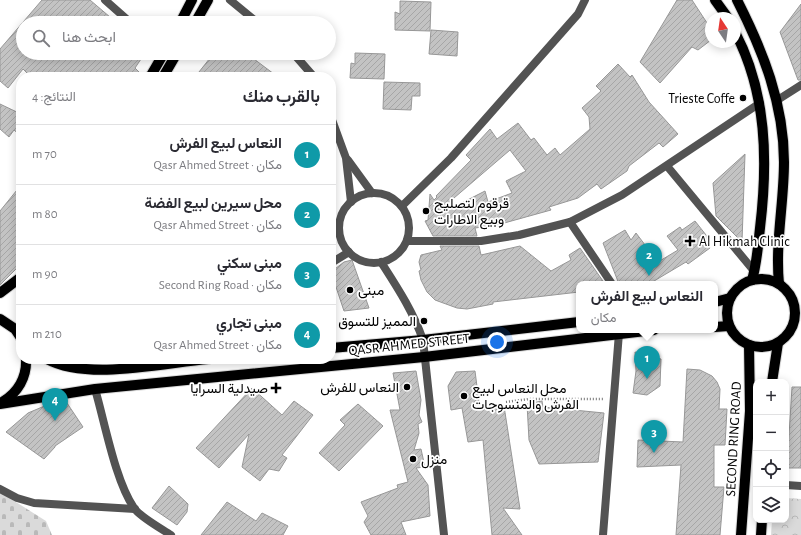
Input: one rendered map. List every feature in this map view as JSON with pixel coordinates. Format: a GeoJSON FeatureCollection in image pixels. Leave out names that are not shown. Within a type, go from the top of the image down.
{"type":"FeatureCollection","features":[{"type":"Feature","properties":{"kind":"main road"},"geometry":{"type":"LineString","coordinates":[[184,16],[192,0]]}},
{"type":"Feature","properties":{"kind":"main road"},"geometry":{"type":"LineString","coordinates":[[199,16],[208,0]]}},
{"type":"Feature","properties":{"kind":"main road"},"geometry":{"type":"LineString","coordinates":[[715,0],[724,12]]}},
{"type":"Feature","properties":{"kind":"main road"},"geometry":{"type":"LineString","coordinates":[[737,0],[764,57],[776,101],[782,132],[784,162],[778,256],[779,284]]}},
{"type":"Feature","properties":{"kind":"main road"},"geometry":{"type":"LineString","coordinates":[[741,46],[752,72],[760,104],[764,134],[762,211],[753,275],[739,286],[730,298],[726,312],[729,326],[737,338],[749,345],[761,347],[778,343],[797,324],[795,318],[795,305],[789,293],[779,284],[753,275]]}},
{"type":"Feature","properties":{"kind":"main road"},"geometry":{"type":"LineString","coordinates":[[153,72],[160,60]]}},
{"type":"Feature","properties":{"kind":"main road"},"geometry":{"type":"LineString","coordinates":[[166,72],[173,60]]}},
{"type":"Feature","properties":{"kind":"main road"},"geometry":{"type":"LineString","coordinates":[[0,293],[16,281]]}},
{"type":"Feature","properties":{"kind":"main road"},"geometry":{"type":"LineString","coordinates":[[789,293],[801,293]]}},
{"type":"Feature","properties":{"kind":"main road"},"geometry":{"type":"LineString","coordinates":[[718,301],[730,298]]}},
{"type":"Feature","properties":{"kind":"main road"},"geometry":{"type":"LineString","coordinates":[[0,319],[16,330]]}},
{"type":"Feature","properties":{"kind":"main road","name":"QASR AHMED STREET"},"geometry":{"type":"LineString","coordinates":[[336,348],[423,340],[576,322]]}},
{"type":"Feature","properties":{"kind":"main road"},"geometry":{"type":"LineString","coordinates":[[718,326],[729,326]]}},
{"type":"Feature","properties":{"kind":"main road","name":"QASR AHMED STREET"},"geometry":{"type":"LineString","coordinates":[[0,403],[95,389],[424,357],[619,333]]}},
{"type":"Feature","properties":{"kind":"main road"},"geometry":{"type":"LineString","coordinates":[[772,379],[778,343]]}},
{"type":"Feature","properties":{"kind":"main road","name":"SECOND RING ROAD"},"geometry":{"type":"LineString","coordinates":[[741,535],[750,411],[749,345]]}},
{"type":"Feature","properties":{"kind":"main road"},"geometry":{"type":"LineString","coordinates":[[0,403],[12,395],[20,385],[25,373],[26,364]]}},
{"type":"Feature","properties":{"kind":"main road"},"geometry":{"type":"LineString","coordinates":[[61,364],[72,368],[104,370],[151,364]]}},
{"type":"Feature","properties":{"kind":"main road"},"geometry":{"type":"LineString","coordinates":[[761,535],[762,523]]}},
{"type":"Feature","properties":{"kind":"street"},"geometry":{"type":"LineString","coordinates":[[105,0],[123,16]]}},
{"type":"Feature","properties":{"kind":"street"},"geometry":{"type":"LineString","coordinates":[[230,0],[249,16]]}},
{"type":"Feature","properties":{"kind":"street"},"geometry":{"type":"LineString","coordinates":[[402,206],[456,152],[578,14],[585,0]]}},
{"type":"Feature","properties":{"kind":"street"},"geometry":{"type":"LineString","coordinates":[[300,60],[310,72]]}},
{"type":"Feature","properties":{"kind":"street"},"geometry":{"type":"LineString","coordinates":[[776,101],[800,88]]}},
{"type":"Feature","properties":{"kind":"street"},"geometry":{"type":"LineString","coordinates":[[407,241],[481,241],[520,235],[570,222],[622,195],[760,104]]}},
{"type":"Feature","properties":{"kind":"street"},"geometry":{"type":"LineString","coordinates":[[336,131],[346,158],[351,202]]}},
{"type":"Feature","properties":{"kind":"street"},"geometry":{"type":"LineString","coordinates":[[346,158],[372,193]]}},
{"type":"Feature","properties":{"kind":"street"},"geometry":{"type":"LineString","coordinates":[[666,166],[753,275]]}},
{"type":"Feature","properties":{"kind":"street"},"geometry":{"type":"LineString","coordinates":[[372,193],[388,196],[402,206],[407,217],[409,228],[407,241],[401,250],[392,258],[381,262],[370,262],[359,259],[349,252],[343,243],[339,232],[340,221],[344,210],[351,202],[360,196],[372,193]]}},
{"type":"Feature","properties":{"kind":"street"},"geometry":{"type":"LineString","coordinates":[[570,222],[610,281]]}},
{"type":"Feature","properties":{"kind":"street"},"geometry":{"type":"LineString","coordinates":[[336,260],[349,252]]}},
{"type":"Feature","properties":{"kind":"street"},"geometry":{"type":"LineString","coordinates":[[381,262],[403,297],[417,324],[423,340],[444,535]]}},
{"type":"Feature","properties":{"kind":"street"},"geometry":{"type":"LineString","coordinates":[[603,535],[619,333]]}},
{"type":"Feature","properties":{"kind":"street"},"geometry":{"type":"LineString","coordinates":[[95,389],[119,475],[135,509],[171,535]]}},
{"type":"Feature","properties":{"kind":"street"},"geometry":{"type":"LineString","coordinates":[[789,485],[801,486]]}},
{"type":"Feature","properties":{"kind":"street"},"geometry":{"type":"LineString","coordinates":[[0,489],[17,498],[34,503],[135,509]]}},
{"type":"Feature","properties":{"kind":"path"},"geometry":{"type":"LineString","coordinates":[[506,402],[529,399],[614,399]]}},
{"type":"Feature","properties":{"kind":"green space"},"geometry":{"type":"Polygon","coordinates":[[[0,492],[46,521],[52,535],[0,535],[0,492]]]}},
{"type":"Feature","properties":{"kind":"green space"},"geometry":{"type":"Polygon","coordinates":[[[789,498],[801,499],[801,535],[771,535],[772,523],[789,523],[789,498]]]}},
{"type":"Feature","properties":{"kind":"building"},"geometry":{"type":"Polygon","coordinates":[[[42,0],[90,0],[109,16],[28,16],[42,0]]]}},
{"type":"Feature","properties":{"kind":"building"},"geometry":{"type":"Polygon","coordinates":[[[677,0],[692,0],[705,20],[705,45],[698,50],[692,47],[660,83],[640,62],[677,0]]]}},
{"type":"Feature","properties":{"kind":"building"},"geometry":{"type":"Polygon","coordinates":[[[400,1],[431,2],[430,31],[395,30],[395,12],[400,14],[400,1]]]}},
{"type":"Feature","properties":{"kind":"building"},"geometry":{"type":"Polygon","coordinates":[[[801,4],[801,80],[798,80],[780,32],[801,4]]]}},
{"type":"Feature","properties":{"kind":"building"},"geometry":{"type":"Polygon","coordinates":[[[16,30],[16,60],[140,60],[135,68],[139,72],[26,72],[23,69],[21,72],[16,72],[16,78],[8,88],[0,81],[0,49],[16,30]]]}},
{"type":"Feature","properties":{"kind":"building"},"geometry":{"type":"Polygon","coordinates":[[[431,30],[458,32],[457,56],[429,54],[431,30]]]}},
{"type":"Feature","properties":{"kind":"building"},"geometry":{"type":"Polygon","coordinates":[[[355,53],[385,54],[384,79],[350,78],[351,63],[355,64],[355,53]]]}},
{"type":"Feature","properties":{"kind":"building"},"geometry":{"type":"Polygon","coordinates":[[[208,60],[255,60],[271,72],[199,72],[208,60]]]}},
{"type":"Feature","properties":{"kind":"building"},"geometry":{"type":"Polygon","coordinates":[[[618,64],[630,77],[632,75],[649,102],[678,134],[663,147],[659,143],[629,166],[627,171],[601,189],[597,184],[578,198],[549,207],[551,210],[497,225],[475,228],[477,236],[433,236],[425,221],[428,220],[430,194],[434,200],[437,197],[436,196],[471,160],[466,155],[490,129],[497,139],[518,123],[531,140],[534,138],[547,155],[555,148],[560,155],[590,129],[589,117],[582,108],[601,91],[596,86],[618,64]],[[510,150],[440,210],[442,213],[485,191],[488,202],[512,193],[506,181],[526,171],[510,150]]]}},
{"type":"Feature","properties":{"kind":"building"},"geometry":{"type":"Polygon","coordinates":[[[384,82],[420,83],[420,96],[412,96],[411,110],[383,109],[384,82]]]}},
{"type":"Feature","properties":{"kind":"building"},"geometry":{"type":"Polygon","coordinates":[[[0,104],[16,112],[16,132],[14,130],[9,137],[0,129],[0,104]]]}},
{"type":"Feature","properties":{"kind":"building"},"geometry":{"type":"Polygon","coordinates":[[[745,154],[742,242],[716,216],[713,183],[745,154]]]}},
{"type":"Feature","properties":{"kind":"building"},"geometry":{"type":"Polygon","coordinates":[[[16,191],[16,269],[0,285],[0,211],[16,191]]]}},
{"type":"Feature","properties":{"kind":"building"},"geometry":{"type":"Polygon","coordinates":[[[695,221],[710,240],[706,243],[710,248],[688,264],[686,262],[654,281],[618,281],[603,243],[625,230],[631,240],[636,233],[658,262],[678,250],[667,236],[680,227],[682,230],[695,221]]]}},
{"type":"Feature","properties":{"kind":"building"},"geometry":{"type":"Polygon","coordinates":[[[440,246],[479,246],[481,255],[520,246],[551,271],[571,260],[569,255],[580,248],[603,281],[576,281],[576,292],[493,302],[493,304],[467,309],[457,308],[435,300],[427,292],[421,280],[419,262],[421,255],[442,250],[440,246]]]}},
{"type":"Feature","properties":{"kind":"building","name":"مبنى"},"geometry":{"type":"Polygon","coordinates":[[[352,260],[369,308],[344,311],[336,287],[336,268],[344,262],[352,260]]]}},
{"type":"Feature","properties":{"kind":"building"},"geometry":{"type":"Polygon","coordinates":[[[635,352],[661,359],[660,386],[647,395],[633,393],[636,371],[635,352]]]}},
{"type":"Feature","properties":{"kind":"building"},"geometry":{"type":"Polygon","coordinates":[[[687,369],[700,370],[712,376],[720,389],[719,409],[727,409],[725,445],[714,445],[714,487],[724,487],[720,535],[676,535],[681,465],[637,467],[638,440],[683,442],[687,369]]]}},
{"type":"Feature","properties":{"kind":"building"},"geometry":{"type":"Polygon","coordinates":[[[416,371],[421,400],[419,415],[422,422],[418,424],[419,433],[414,450],[421,449],[425,467],[416,468],[428,485],[430,516],[401,522],[406,535],[371,535],[364,522],[368,516],[361,502],[398,488],[397,485],[408,482],[390,410],[400,410],[393,373],[416,371]]]}},
{"type":"Feature","properties":{"kind":"building"},"geometry":{"type":"Polygon","coordinates":[[[475,371],[480,410],[504,406],[520,509],[503,508],[522,535],[492,535],[483,440],[468,442],[462,408],[451,410],[448,386],[456,372],[475,371]]]}},
{"type":"Feature","properties":{"kind":"building"},"geometry":{"type":"Polygon","coordinates":[[[792,387],[801,387],[801,468],[789,468],[792,387]]]}},
{"type":"Feature","properties":{"kind":"building"},"geometry":{"type":"Polygon","coordinates":[[[252,388],[282,415],[294,401],[313,415],[282,455],[287,458],[279,471],[269,469],[260,481],[242,467],[249,434],[219,468],[196,448],[252,388]]]}},
{"type":"Feature","properties":{"kind":"building"},"geometry":{"type":"Polygon","coordinates":[[[65,400],[83,427],[55,446],[44,459],[6,432],[28,413],[54,402],[65,400]]]}},
{"type":"Feature","properties":{"kind":"building"},"geometry":{"type":"Polygon","coordinates":[[[542,401],[543,407],[604,413],[598,462],[539,464],[529,440],[527,404],[542,401]]]}},
{"type":"Feature","properties":{"kind":"building"},"geometry":{"type":"Polygon","coordinates":[[[358,404],[383,426],[339,471],[319,453],[345,425],[340,420],[358,404]]]}},
{"type":"Feature","properties":{"kind":"building"},"geometry":{"type":"Polygon","coordinates":[[[169,486],[188,504],[187,512],[177,525],[152,508],[169,486]]]}},
{"type":"Feature","properties":{"kind":"building"},"geometry":{"type":"Polygon","coordinates":[[[227,502],[256,521],[262,513],[288,526],[283,535],[201,535],[227,502]]]}},
{"type":"Feature","properties":{"kind":"place","name":"Trieste Coffe"},"geometry":{"type":"Point","coordinates":[743,98]}},
{"type":"Feature","properties":{"kind":"place","name":"قرقوم لتصليح وبيع الاطارات"},"geometry":{"type":"Point","coordinates":[426,211]}},
{"type":"Feature","properties":{"kind":"place","name":"Al Hikmah Clinic"},"geometry":{"type":"Point","coordinates":[690,241]}},
{"type":"Feature","properties":{"kind":"place","name":"محل سيرين لبيع الفضة"},"geometry":{"type":"Point","coordinates":[649,276]}},
{"type":"Feature","properties":{"kind":"place","name":"مبنى"},"geometry":{"type":"Point","coordinates":[350,290]}},
{"type":"Feature","properties":{"kind":"place","name":"المميز للتسوق"},"geometry":{"type":"Point","coordinates":[424,321]}},
{"type":"Feature","properties":{"kind":"place","name":"النعاس لبيع الفرش"},"geometry":{"type":"Point","coordinates":[647,379]}},
{"type":"Feature","properties":{"kind":"place","name":"النعاس للفرش"},"geometry":{"type":"Point","coordinates":[407,387]}},
{"type":"Feature","properties":{"kind":"place","name":"صيدلية السرايا"},"geometry":{"type":"Point","coordinates":[276,388]}},
{"type":"Feature","properties":{"kind":"place","name":"محل النعاس لبيع الفرش والمنسوجات"},"geometry":{"type":"Point","coordinates":[464,396]}},
{"type":"Feature","properties":{"kind":"place","name":"مبنى تجاري"},"geometry":{"type":"Point","coordinates":[55,421]}},
{"type":"Feature","properties":{"kind":"place","name":"مبنى سكني"},"geometry":{"type":"Point","coordinates":[654,453]}},
{"type":"Feature","properties":{"kind":"place","name":"منزل"},"geometry":{"type":"Point","coordinates":[413,459]}}]}
